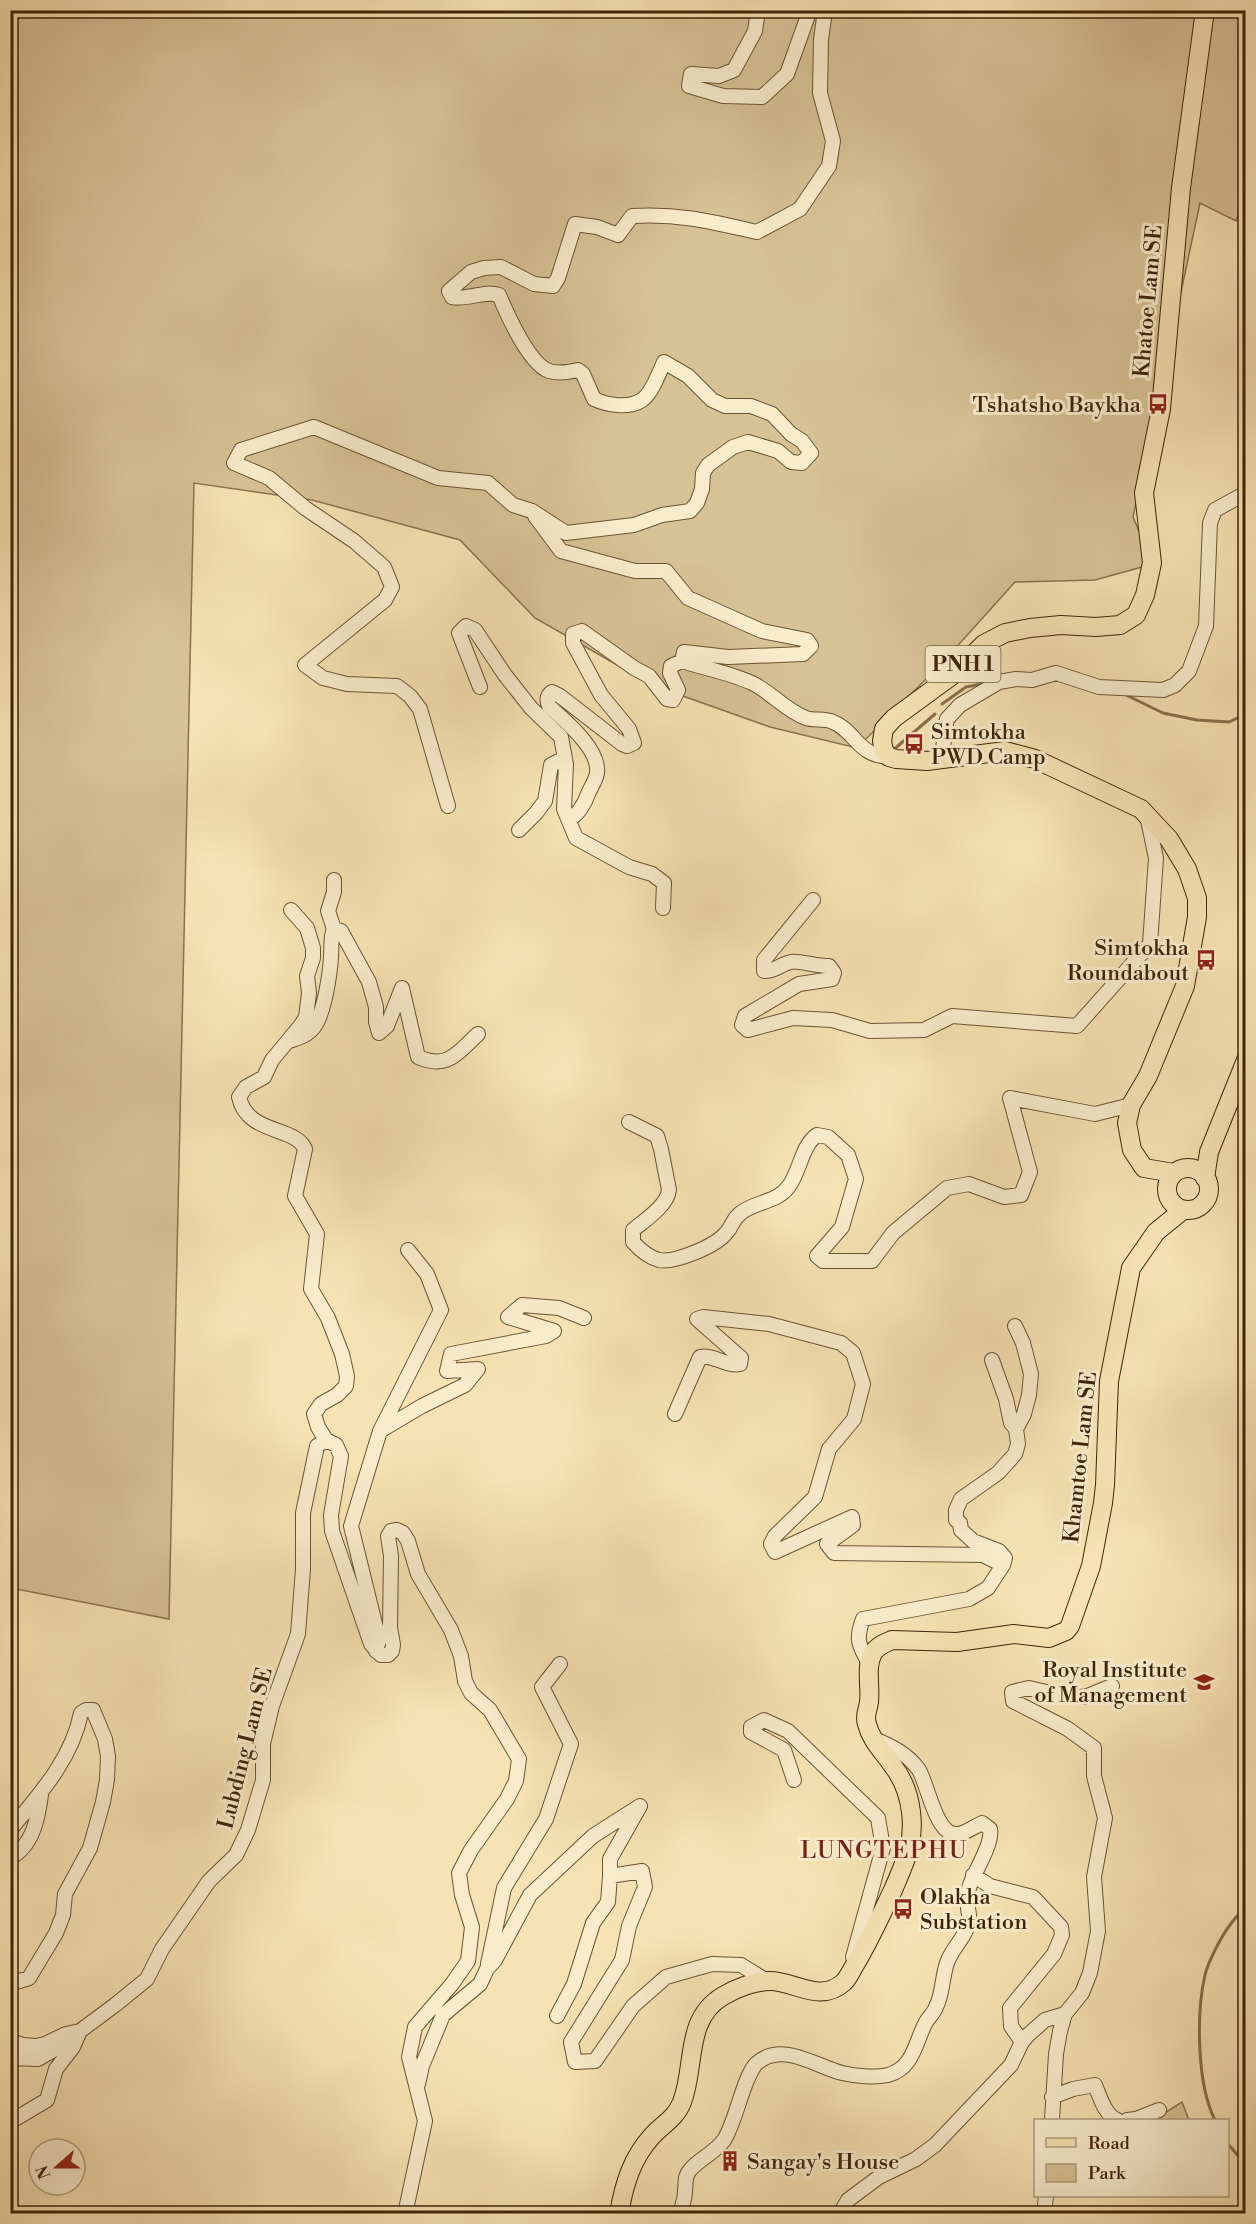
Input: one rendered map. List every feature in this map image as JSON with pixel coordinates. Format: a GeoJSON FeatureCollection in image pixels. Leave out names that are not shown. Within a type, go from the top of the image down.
{"type":"FeatureCollection","features":[{"type":"Feature","properties":{"kind":"main road","name":"Khatoe Lam SE"},"geometry":{"type":"LineString","coordinates":[[889,757],[884,751],[882,741],[884,729],[894,718],[950,677],[984,644],[1005,633],[1030,628],[1061,625],[1096,627],[1120,625],[1136,615],[1145,595],[1152,563],[1144,493],[1161,408],[1181,188],[1205,10]]}},
{"type":"Feature","properties":{"kind":"main road"},"geometry":{"type":"LineString","coordinates":[[889,757],[913,761],[1005,751],[1035,759],[1141,808],[1169,839],[1187,868],[1197,898],[1197,917],[1185,986],[1148,1076],[1131,1106],[1127,1123],[1132,1150],[1144,1168],[1182,1187]]}},
{"type":"Feature","properties":{"kind":"main road","name":"Khamtoe Lam SE"},"geometry":{"type":"LineString","coordinates":[[870,1665],[873,1653],[884,1643],[892,1640],[957,1642],[1014,1634],[1049,1638],[1066,1631],[1070,1626],[1091,1566],[1103,1503],[1109,1381],[1131,1268],[1156,1232],[1165,1225],[1182,1187],[1209,1152],[1245,1060]]}},
{"type":"Feature","properties":{"kind":"main road"},"geometry":{"type":"LineString","coordinates":[[619,2214],[630,2169],[642,2147],[674,2117],[682,2104],[694,2038],[702,2016],[724,1996],[767,1981],[819,1992],[832,1989],[844,1982],[870,1939],[912,1842],[911,1811],[905,1787],[893,1766],[881,1752],[867,1725],[865,1714],[869,1702],[870,1665]]}},
{"type":"Feature","properties":{"kind":"street"},"geometry":{"type":"LineString","coordinates":[[758,10],[755,31],[734,70],[719,76],[691,74],[689,86],[723,96],[762,97],[787,74],[810,10]]}},
{"type":"Feature","properties":{"kind":"street"},"geometry":{"type":"LineString","coordinates":[[448,806],[420,709],[410,696],[398,686],[347,684],[323,678],[305,665],[385,600],[392,587],[384,567],[354,541],[305,508],[269,478],[234,463],[241,450],[314,427],[438,478],[488,483],[513,505],[532,511],[567,533],[634,525],[662,515],[690,511],[697,503],[702,489],[703,473],[708,465],[732,447],[748,442],[778,451],[791,462],[802,463],[811,453],[802,441],[791,434],[772,414],[751,406],[724,406],[712,400],[688,376],[664,362],[642,400],[618,405],[605,404],[594,399],[583,374],[578,370],[548,371],[538,361],[513,329],[499,295],[490,293],[461,299],[452,297],[449,291],[471,272],[484,268],[501,267],[534,284],[553,286],[558,278],[575,224],[597,227],[618,234],[632,216],[658,214],[683,216],[757,232],[800,209],[829,166],[833,141],[820,93],[821,40],[825,10]]}},
{"type":"Feature","properties":{"kind":"street"},"geometry":{"type":"LineString","coordinates":[[943,759],[947,719],[960,705],[999,682],[1017,679],[1032,680],[1056,673],[1099,687],[1163,690],[1174,685],[1189,671],[1206,626],[1210,524],[1215,510],[1245,494]]}},
{"type":"Feature","properties":{"kind":"street"},"geometry":{"type":"LineString","coordinates":[[532,511],[561,551],[635,571],[666,571],[688,598],[762,631],[807,640],[811,646],[803,654],[728,657],[684,652],[682,661]]}},
{"type":"Feature","properties":{"kind":"street"},"geometry":{"type":"LineString","coordinates":[[480,687],[459,633],[466,626],[475,630],[531,708],[561,737],[566,764],[564,809],[576,838],[629,867],[652,874],[663,883],[663,908]]}},
{"type":"Feature","properties":{"kind":"street"},"geometry":{"type":"LineString","coordinates":[[568,819],[573,818],[586,799],[597,775],[596,760],[592,751],[549,706],[547,698],[549,694],[560,696],[622,744],[627,746],[634,743],[629,729],[601,696],[573,643],[573,634],[582,631],[649,676],[667,699],[673,700],[678,690],[670,673],[671,666],[682,661],[752,683],[798,714],[807,718],[831,720],[841,726],[860,747],[880,756],[889,757]]}},
{"type":"Feature","properties":{"kind":"street"},"geometry":{"type":"LineString","coordinates":[[519,830],[545,801],[551,765],[561,760],[566,764]]}},
{"type":"Feature","properties":{"kind":"street"},"geometry":{"type":"LineString","coordinates":[[813,900],[764,960],[764,971],[771,971],[792,961],[817,967],[829,966],[834,973],[832,979],[799,984],[745,1016],[741,1025],[748,1030],[793,1018],[832,1020],[870,1031],[924,1030],[952,1016],[1077,1026],[1150,944],[1156,858],[1148,820],[1141,808]]}},
{"type":"Feature","properties":{"kind":"street"},"geometry":{"type":"LineString","coordinates":[[287,1041],[303,1037],[314,1028],[320,1018],[331,959],[331,934],[334,929],[328,911],[334,892],[334,880]]}},
{"type":"Feature","properties":{"kind":"street"},"geometry":{"type":"LineString","coordinates":[[291,910],[307,928],[313,948],[313,958],[307,976],[309,993],[306,1017],[272,1060],[264,1077],[246,1087],[239,1097],[245,1111],[255,1121],[299,1141],[305,1149],[296,1196],[317,1234],[311,1289],[328,1317],[342,1354],[347,1376],[346,1386],[337,1395],[321,1404],[314,1414],[318,1427],[326,1440],[336,1445],[341,1456],[331,1515],[332,1531],[371,1644],[381,1655],[388,1655],[393,1645],[390,1627],[391,1556],[388,1536],[391,1531],[397,1530],[403,1533],[408,1541],[418,1575],[451,1630],[461,1656],[465,1681],[471,1693],[490,1710],[519,1759],[516,1780],[507,1798],[471,1850],[459,1873],[462,1895],[472,1927],[472,1943],[468,1960],[415,2027],[409,2057],[425,2121],[405,2214]]}},
{"type":"Feature","properties":{"kind":"street"},"geometry":{"type":"LineString","coordinates":[[334,929],[341,931],[369,981],[376,1007],[379,1033],[387,1026],[402,988],[418,1057],[432,1062],[450,1059],[478,1034]]}},
{"type":"Feature","properties":{"kind":"street"},"geometry":{"type":"LineString","coordinates":[[629,1122],[657,1136],[662,1149],[669,1190],[662,1204],[633,1230],[633,1242],[643,1253],[659,1260],[674,1260],[728,1233],[732,1220],[744,1211],[779,1197],[789,1187],[799,1170],[810,1139],[817,1135],[828,1137],[848,1155],[856,1179],[842,1227],[817,1256],[823,1261],[872,1261],[893,1233],[947,1188],[969,1184],[1004,1197],[1021,1195],[1030,1172],[1010,1098],[1095,1114],[1131,1106]]}},
{"type":"Feature","properties":{"kind":"street"},"geometry":{"type":"LineString","coordinates":[[376,1651],[379,1640],[351,1526],[380,1431],[441,1310],[427,1274],[408,1250]]}},
{"type":"Feature","properties":{"kind":"street"},"geometry":{"type":"LineString","coordinates":[[380,1431],[422,1406],[465,1385],[478,1369],[447,1371],[451,1354],[546,1336],[554,1331],[508,1317],[522,1305],[559,1308],[584,1318]]}},
{"type":"Feature","properties":{"kind":"street"},"geometry":{"type":"LineString","coordinates":[[675,1414],[700,1357],[707,1355],[735,1365],[740,1364],[741,1358],[697,1319],[703,1317],[769,1324],[841,1343],[854,1353],[863,1384],[854,1419],[829,1449],[815,1497],[775,1536],[771,1544],[775,1552],[852,1516],[853,1525],[827,1544],[834,1553],[983,1555],[1003,1565]]}},
{"type":"Feature","properties":{"kind":"street"},"geometry":{"type":"LineString","coordinates":[[1014,1326],[1023,1343],[1031,1374],[1024,1414],[1016,1429]]}},
{"type":"Feature","properties":{"kind":"street"},"geometry":{"type":"LineString","coordinates":[[870,1665],[862,1652],[858,1634],[863,1619],[969,1599],[988,1588],[1003,1565],[1005,1558],[999,1551],[973,1541],[961,1530],[960,1523],[956,1520],[956,1510],[961,1498],[998,1473],[1015,1454],[1018,1444],[1016,1429],[1011,1423],[1006,1400],[992,1360]]}},
{"type":"Feature","properties":{"kind":"street","name":"Lubding Lam SE"},"geometry":{"type":"LineString","coordinates":[[10,2041],[35,2046],[80,2031],[115,2005],[147,1978],[162,1949],[209,1881],[236,1855],[248,1830],[263,1779],[263,1744],[272,1706],[298,1634],[303,1569],[303,1512],[317,1446],[326,1440]]}},
{"type":"Feature","properties":{"kind":"street"},"geometry":{"type":"LineString","coordinates":[[417,2089],[422,2066],[443,2016],[480,1984],[487,1969],[504,1888],[546,1819],[571,1744],[542,1687],[560,1664]]}},
{"type":"Feature","properties":{"kind":"street"},"geometry":{"type":"LineString","coordinates":[[1052,2119],[1056,2054],[1065,2014],[1082,1993],[1090,1973],[1098,1931],[1094,1877],[1105,1818],[1094,1776],[1094,1748],[1068,1729],[1012,1701],[1012,1692],[1029,1688],[1059,1695],[1085,1697],[1112,1686]]}},
{"type":"Feature","properties":{"kind":"street"},"geometry":{"type":"LineString","coordinates":[[10,1830],[41,1793],[68,1754],[78,1730],[81,1713],[93,1710],[105,1739],[108,1756],[105,1791],[90,1848],[65,1894],[63,1915],[56,1933],[29,1978],[10,1984]]}},
{"type":"Feature","properties":{"kind":"street"},"geometry":{"type":"LineString","coordinates":[[794,1780],[784,1750],[758,1737],[751,1732],[751,1727],[764,1720],[788,1731],[878,1818],[883,1848],[849,1974]]}},
{"type":"Feature","properties":{"kind":"street"},"geometry":{"type":"LineString","coordinates":[[680,2214],[686,2190],[684,2182],[689,2171],[724,2141],[756,2064],[769,2057],[799,2056],[842,2073],[889,2075],[910,2061],[926,2023],[937,2006],[947,1963],[954,1947],[966,1932],[969,1920],[966,1908],[967,1892],[991,1836],[989,1826],[980,1824],[960,1834],[947,1831],[939,1822],[919,1770],[896,1749],[874,1739]]}},
{"type":"Feature","properties":{"kind":"street"},"geometry":{"type":"LineString","coordinates":[[10,1858],[19,1854],[33,1833],[41,1793]]}},
{"type":"Feature","properties":{"kind":"street"},"geometry":{"type":"LineString","coordinates":[[487,1969],[495,1960],[530,1895],[593,1836],[640,1806],[610,1859],[608,1902],[593,1923],[574,1984],[557,2016]]}},
{"type":"Feature","properties":{"kind":"street"},"geometry":{"type":"LineString","coordinates":[[610,1876],[642,1871],[645,1887],[630,1926],[622,1959],[571,2042],[575,2062],[595,2061],[633,2006],[666,1977],[712,1964],[741,1965],[767,1981]]}},
{"type":"Feature","properties":{"kind":"street"},"geometry":{"type":"LineString","coordinates":[[973,1875],[990,1886],[1033,1898],[1061,1927],[1062,1935],[1054,1954],[1010,2008],[1011,2026],[1022,2042]]}},
{"type":"Feature","properties":{"kind":"street"},"geometry":{"type":"LineString","coordinates":[[840,2214],[848,2199],[871,2183],[916,2159],[935,2145],[1011,2065],[1022,2042],[1045,2020],[1065,2014]]}},
{"type":"Feature","properties":{"kind":"street"},"geometry":{"type":"LineString","coordinates":[[10,2058],[38,2059],[80,2031]]}},
{"type":"Feature","properties":{"kind":"street"},"geometry":{"type":"LineString","coordinates":[[10,2122],[47,2100],[56,2069],[73,2048],[80,2031]]}},
{"type":"Feature","properties":{"kind":"street"},"geometry":{"type":"LineString","coordinates":[[1052,2097],[1073,2089],[1095,2085],[1113,2119]]}},
{"type":"Feature","properties":{"kind":"street"},"geometry":{"type":"LineString","coordinates":[[1138,2119],[1159,2110]]}},
{"type":"Feature","properties":{"kind":"street"},"geometry":{"type":"LineString","coordinates":[[1044,2214],[1046,2197]]}},
{"type":"Feature","properties":{"kind":"green space"},"geometry":{"type":"Polygon","coordinates":[[[10,11],[1245,11],[1245,196],[1236,221],[1200,203],[1133,517],[1153,564],[1095,580],[1015,582],[943,662],[857,748],[770,727],[652,685],[535,618],[460,540],[312,500],[194,483],[169,1619],[11,1588],[10,11]]]}},
{"type":"Feature","properties":{"kind":"green space"},"geometry":{"type":"Polygon","coordinates":[[[1182,2102],[1189,2119],[1155,2119],[1182,2102]]]}},
{"type":"Feature","properties":{"kind":"waterway"},"geometry":{"type":"LineString","coordinates":[[942,704],[966,687],[986,683]]}},
{"type":"Feature","properties":{"kind":"waterway"},"geometry":{"type":"LineString","coordinates":[[1124,694],[1163,713],[1197,720],[1229,722],[1246,714]]}},
{"type":"Feature","properties":{"kind":"waterway"},"geometry":{"type":"LineString","coordinates":[[892,751],[935,714]]}},
{"type":"Feature","properties":{"kind":"waterway"},"geometry":{"type":"LineString","coordinates":[[1215,2119],[1205,2088],[1200,2049],[1202,1991],[1205,1975],[1219,1942],[1233,1921],[1246,1908]]}},
{"type":"Feature","properties":{"kind":"waterway"},"geometry":{"type":"LineString","coordinates":[[1229,2145],[1246,2165]]}},
{"type":"Feature","properties":{"kind":"place","name":"Tshatsho Baykha"},"geometry":{"type":"Point","coordinates":[1158,404]}},
{"type":"Feature","properties":{"kind":"place","name":"Simtokha PWD Camp"},"geometry":{"type":"Point","coordinates":[914,744]}},
{"type":"Feature","properties":{"kind":"place","name":"Simtokha Roundabout"},"geometry":{"type":"Point","coordinates":[1206,960]}},
{"type":"Feature","properties":{"kind":"place","name":"Royal Institute of Management"},"geometry":{"type":"Point","coordinates":[1204,1682]}},
{"type":"Feature","properties":{"kind":"place","name":"Olakha Substation"},"geometry":{"type":"Point","coordinates":[903,1909]}},
{"type":"Feature","properties":{"kind":"place","name":"Sangay's House"},"geometry":{"type":"Point","coordinates":[730,2161]}},
{"type":"Feature","properties":{"kind":"district","name":"LUNGTEPHU"},"geometry":{"type":"Point","coordinates":[884,1850]}}]}
